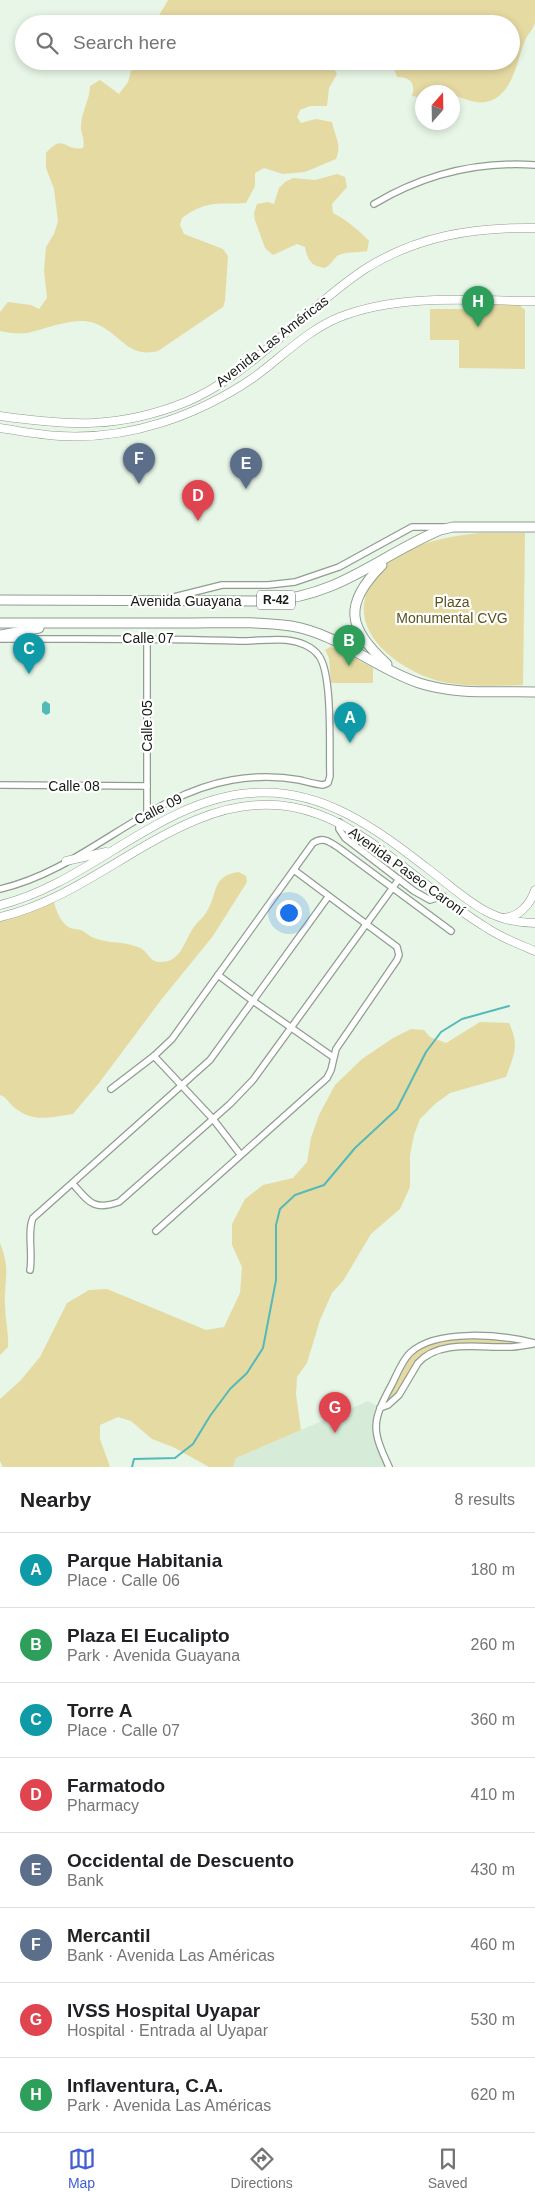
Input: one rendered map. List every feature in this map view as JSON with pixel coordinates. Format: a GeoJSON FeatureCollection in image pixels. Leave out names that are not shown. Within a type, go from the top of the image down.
{"type":"FeatureCollection","features":[{"type":"Feature","properties":{"kind":"main road","name":"Avenida Guayana"},"geometry":{"type":"LineString","coordinates":[[0,600],[267,601],[303,596],[338,585],[428,535],[453,526],[535,527]]}},
{"type":"Feature","properties":{"kind":"main road"},"geometry":{"type":"LineString","coordinates":[[397,672],[363,639],[355,614],[357,599],[366,582],[398,552]]}},
{"type":"Feature","properties":{"kind":"main road","name":"Avenida Guayana"},"geometry":{"type":"LineString","coordinates":[[0,623],[212,623],[291,626],[334,640],[417,682],[452,690],[535,692]]}},
{"type":"Feature","properties":{"kind":"main road"},"geometry":{"type":"LineString","coordinates":[[0,635],[72,623]]}},
{"type":"Feature","properties":{"kind":"street"},"geometry":{"type":"LineString","coordinates":[[374,204],[398,190],[444,173],[491,165],[535,165]]}},
{"type":"Feature","properties":{"kind":"street","name":"Avenida Las Américas"},"geometry":{"type":"LineString","coordinates":[[0,416],[40,422],[78,424],[114,422],[156,412],[186,402],[218,385],[251,362],[351,279],[395,252],[425,240],[457,233],[500,228],[535,228]]}},
{"type":"Feature","properties":{"kind":"street","name":"Avenida Las Américas"},"geometry":{"type":"LineString","coordinates":[[0,428],[78,436],[116,433],[160,423],[191,412],[234,390],[319,328],[357,311],[386,304],[418,301],[535,301]]}},
{"type":"Feature","properties":{"kind":"street"},"geometry":{"type":"LineString","coordinates":[[186,402],[191,412]]}},
{"type":"Feature","properties":{"kind":"street"},"geometry":{"type":"LineString","coordinates":[[40,422],[40,433]]}},
{"type":"Feature","properties":{"kind":"street"},"geometry":{"type":"LineString","coordinates":[[160,601],[222,585],[268,585],[295,582],[339,567],[412,527],[453,526]]}},
{"type":"Feature","properties":{"kind":"street","name":"Calle 07"},"geometry":{"type":"LineString","coordinates":[[0,639],[147,638],[286,640],[296,643],[315,652],[323,662],[327,675],[328,783]]}},
{"type":"Feature","properties":{"kind":"street","name":"Calle 05"},"geometry":{"type":"LineString","coordinates":[[147,638],[148,814]]}},
{"type":"Feature","properties":{"kind":"street","name":"Calle 09"},"geometry":{"type":"LineString","coordinates":[[0,889],[24,882],[66,861],[148,814],[200,789],[233,780],[267,777],[301,780],[318,784],[328,783]]}},
{"type":"Feature","properties":{"kind":"street","name":"Calle 08"},"geometry":{"type":"LineString","coordinates":[[0,785],[147,786]]}},
{"type":"Feature","properties":{"kind":"street","name":"Avenida Paseo Caroní"},"geometry":{"type":"LineString","coordinates":[[0,905],[44,889],[180,814],[220,798],[250,793],[298,795],[329,804],[359,819],[404,850],[480,909],[498,918],[517,923],[535,923]]}},
{"type":"Feature","properties":{"kind":"street","name":"Avenida Paseo Caroní"},"geometry":{"type":"LineString","coordinates":[[0,917],[34,907],[57,897],[186,824],[224,810],[251,805],[280,805],[311,811],[339,822],[382,850],[487,928],[535,950]]}},
{"type":"Feature","properties":{"kind":"street"},"geometry":{"type":"LineString","coordinates":[[339,822],[339,831],[344,838],[399,879],[428,899],[434,900],[443,896]]}},
{"type":"Feature","properties":{"kind":"street"},"geometry":{"type":"LineString","coordinates":[[111,1089],[154,1056],[172,1039],[313,843],[320,839],[326,840],[451,931]]}},
{"type":"Feature","properties":{"kind":"street"},"geometry":{"type":"LineString","coordinates":[[66,861],[101,854],[124,844]]}},
{"type":"Feature","properties":{"kind":"street"},"geometry":{"type":"LineString","coordinates":[[156,1231],[240,1154],[293,1110],[326,1078],[332,1067],[333,1057],[346,1034],[398,958],[397,947],[294,870]]}},
{"type":"Feature","properties":{"kind":"street"},"geometry":{"type":"LineString","coordinates":[[73,1184],[88,1201],[95,1205],[110,1205],[119,1202],[213,1119],[246,1088],[399,879]]}},
{"type":"Feature","properties":{"kind":"street"},"geometry":{"type":"LineString","coordinates":[[498,918],[509,918],[520,912],[532,899],[535,890]]}},
{"type":"Feature","properties":{"kind":"street"},"geometry":{"type":"LineString","coordinates":[[30,1270],[32,1251],[30,1231],[32,1221],[182,1086],[219,1050],[328,897]]}},
{"type":"Feature","properties":{"kind":"street"},"geometry":{"type":"LineString","coordinates":[[218,974],[290,1028],[333,1057]]}},
{"type":"Feature","properties":{"kind":"street"},"geometry":{"type":"LineString","coordinates":[[154,1056],[213,1119],[240,1154]]}},
{"type":"Feature","properties":{"kind":"street"},"geometry":{"type":"LineString","coordinates":[[380,1408],[394,1401],[422,1358],[436,1351],[452,1348],[513,1347],[535,1343],[514,1337],[445,1337],[427,1342],[415,1349],[406,1358],[380,1408],[375,1436],[389,1467]]}},
{"type":"Feature","properties":{"kind":"shaded area"},"geometry":{"type":"Polygon","coordinates":[[[368,1401],[380,1408],[376,1424],[389,1467],[233,1467],[236,1458],[368,1401]]]}},
{"type":"Feature","properties":{"kind":"green space"},"geometry":{"type":"Polygon","coordinates":[[[168,0],[535,0],[535,23],[525,40],[520,55],[520,15],[159,15],[168,0]]]}},
{"type":"Feature","properties":{"kind":"green space"},"geometry":{"type":"Polygon","coordinates":[[[335,70],[337,74],[329,88],[327,106],[310,106],[300,110],[297,117],[301,123],[316,119],[332,122],[338,145],[336,159],[305,172],[283,174],[264,168],[255,173],[255,186],[246,203],[206,205],[182,218],[180,225],[184,234],[223,249],[228,256],[225,301],[223,307],[158,351],[147,352],[131,348],[103,327],[86,321],[69,322],[27,333],[0,331],[0,312],[8,302],[31,305],[39,309],[47,298],[44,271],[46,247],[54,234],[58,221],[54,189],[46,168],[46,153],[52,147],[61,143],[72,148],[83,148],[84,140],[81,123],[90,86],[100,80],[119,94],[128,82],[131,71],[335,70]]]}},
{"type":"Feature","properties":{"kind":"green space"},"geometry":{"type":"Polygon","coordinates":[[[394,70],[515,70],[502,94],[486,102],[460,97],[460,85],[415,85],[415,97],[412,96],[412,84],[405,78],[397,77],[394,70]]]}},
{"type":"Feature","properties":{"kind":"green space"},"geometry":{"type":"Polygon","coordinates":[[[337,174],[345,177],[347,187],[332,204],[333,213],[352,225],[369,241],[367,251],[340,254],[325,268],[313,264],[307,256],[305,247],[297,244],[273,255],[265,248],[255,220],[254,213],[257,204],[268,202],[274,204],[279,188],[293,178],[315,180],[337,174]]]}},
{"type":"Feature","properties":{"kind":"green space"},"geometry":{"type":"Polygon","coordinates":[[[485,304],[518,304],[525,310],[525,369],[459,368],[459,340],[430,340],[430,309],[462,309],[485,304]]]}},
{"type":"Feature","properties":{"kind":"green space","name":"Plaza Monumental CVG"},"geometry":{"type":"Polygon","coordinates":[[[481,533],[525,533],[523,685],[465,685],[432,679],[416,673],[387,653],[367,627],[364,612],[366,596],[374,579],[388,562],[410,549],[433,541],[481,533]]]}},
{"type":"Feature","properties":{"kind":"green space"},"geometry":{"type":"Polygon","coordinates":[[[330,647],[339,649],[373,668],[373,683],[331,683],[329,658],[325,650],[330,647]]]}},
{"type":"Feature","properties":{"kind":"green space"},"geometry":{"type":"Polygon","coordinates":[[[239,872],[246,876],[247,882],[213,936],[73,1114],[42,1118],[29,1116],[15,1108],[0,1095],[0,917],[53,899],[61,919],[70,928],[81,930],[100,940],[133,945],[144,950],[155,961],[167,961],[173,959],[181,951],[190,933],[210,906],[219,882],[230,874],[239,872]]]}},
{"type":"Feature","properties":{"kind":"green space"},"geometry":{"type":"Polygon","coordinates":[[[480,1022],[509,1023],[514,1038],[515,1050],[506,1077],[450,1093],[435,1104],[420,1119],[410,1155],[410,1187],[400,1209],[371,1234],[343,1281],[332,1293],[320,1320],[307,1363],[297,1377],[296,1394],[301,1430],[236,1458],[233,1467],[209,1467],[173,1447],[152,1439],[131,1421],[118,1417],[100,1425],[100,1439],[110,1467],[3,1467],[0,1461],[0,1399],[20,1381],[40,1357],[67,1303],[89,1290],[107,1289],[206,1330],[224,1327],[240,1293],[242,1267],[232,1245],[232,1224],[245,1199],[263,1185],[293,1178],[307,1162],[311,1138],[319,1115],[335,1085],[362,1059],[393,1038],[411,1029],[424,1030],[430,1037],[446,1043],[480,1022]]]}},
{"type":"Feature","properties":{"kind":"green space"},"geometry":{"type":"Polygon","coordinates":[[[0,1243],[6,1268],[5,1305],[8,1347],[0,1355],[0,1243]]]}},
{"type":"Feature","properties":{"kind":"green space"},"geometry":{"type":"Polygon","coordinates":[[[465,1337],[535,1343],[452,1348],[423,1358],[399,1395],[380,1408],[406,1358],[427,1342],[465,1337]]]}},
{"type":"Feature","properties":{"kind":"water"},"geometry":{"type":"Polygon","coordinates":[[[45,701],[50,704],[50,713],[46,715],[42,712],[42,704],[45,701]]]}},
{"type":"Feature","properties":{"kind":"waterway"},"geometry":{"type":"LineString","coordinates":[[132,1467],[134,1459],[175,1458],[193,1444],[210,1416],[230,1389],[247,1373],[263,1348],[276,1280],[276,1225],[280,1209],[295,1195],[324,1185],[355,1148],[397,1109],[426,1052],[441,1032],[462,1019],[509,1006]]}},
{"type":"Feature","properties":{"kind":"place","name":"Inflaventura, C.A."},"geometry":{"type":"Point","coordinates":[478,327]}},
{"type":"Feature","properties":{"kind":"place","name":"Mercantil"},"geometry":{"type":"Point","coordinates":[139,484]}},
{"type":"Feature","properties":{"kind":"place","name":"Occidental de Descuento"},"geometry":{"type":"Point","coordinates":[246,489]}},
{"type":"Feature","properties":{"kind":"place","name":"Farmatodo"},"geometry":{"type":"Point","coordinates":[198,521]}},
{"type":"Feature","properties":{"kind":"place","name":"Plaza El Eucalipto"},"geometry":{"type":"Point","coordinates":[349,666]}},
{"type":"Feature","properties":{"kind":"place","name":"Torre A"},"geometry":{"type":"Point","coordinates":[29,674]}},
{"type":"Feature","properties":{"kind":"place","name":"Parque Habitania"},"geometry":{"type":"Point","coordinates":[350,743]}},
{"type":"Feature","properties":{"kind":"place","name":"IVSS Hospital Uyapar"},"geometry":{"type":"Point","coordinates":[335,1433]}}]}
